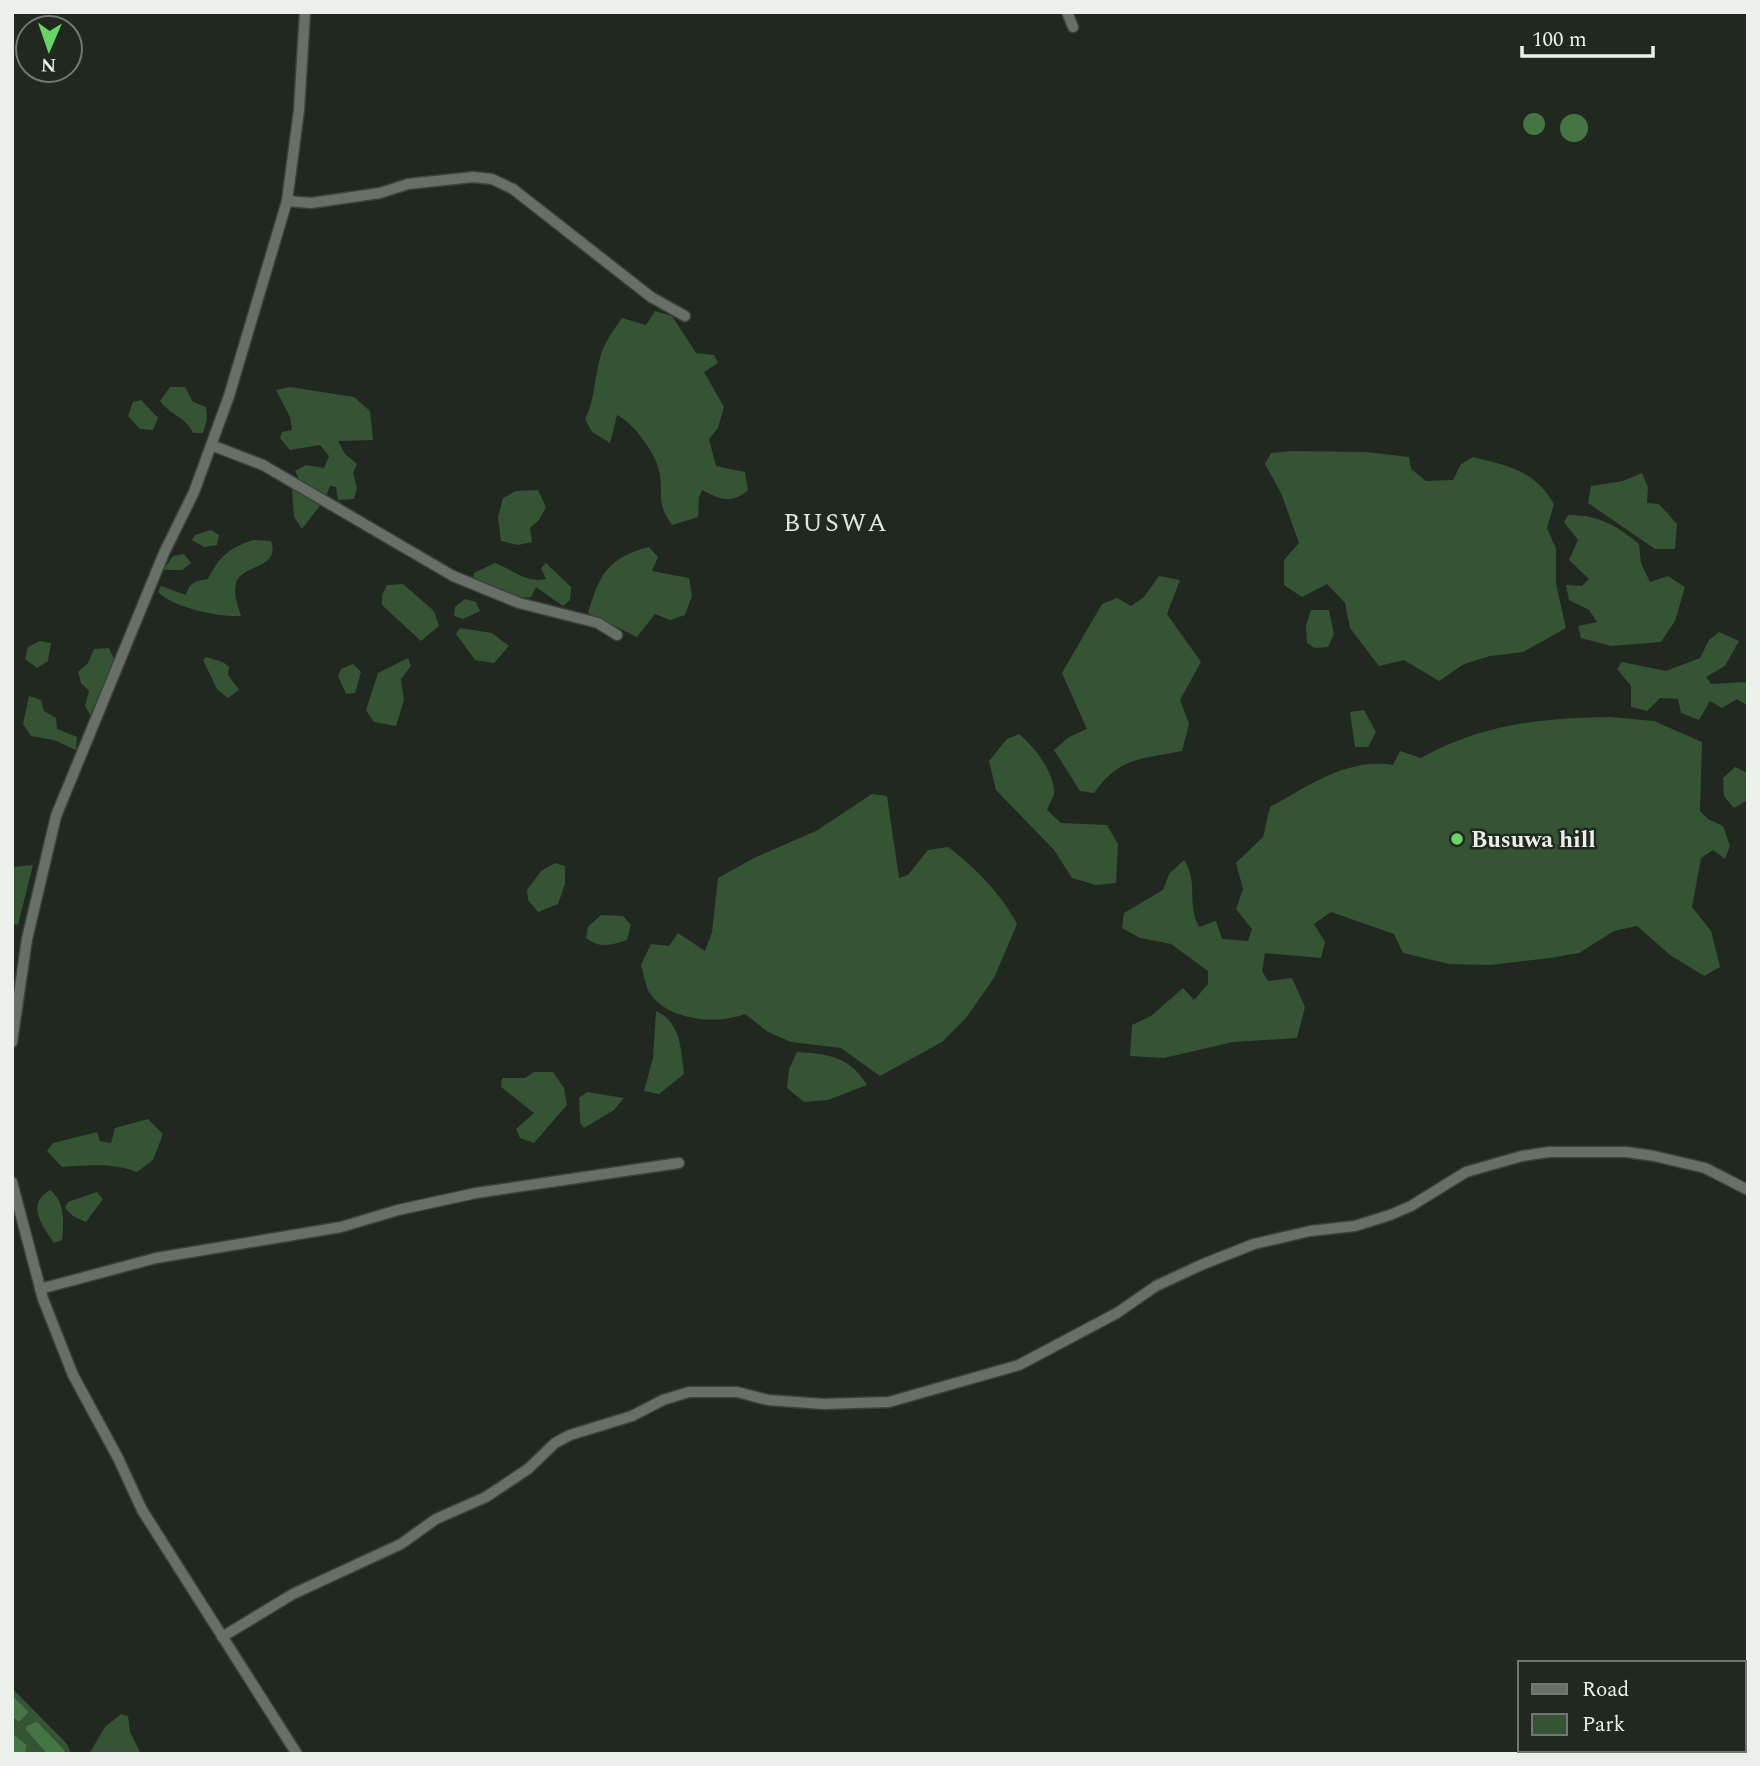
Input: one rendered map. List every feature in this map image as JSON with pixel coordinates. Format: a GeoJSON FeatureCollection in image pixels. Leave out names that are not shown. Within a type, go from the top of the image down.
{"type":"FeatureCollection","features":[{"type":"Feature","properties":{"kind":"street"},"geometry":{"type":"LineString","coordinates":[[12,1042],[27,939],[56,816],[211,445],[246,343],[287,201],[299,110],[305,12]]}},
{"type":"Feature","properties":{"kind":"street"},"geometry":{"type":"LineString","coordinates":[[1067,12],[1073,27]]}},
{"type":"Feature","properties":{"kind":"street"},"geometry":{"type":"LineString","coordinates":[[287,201],[312,202],[380,193],[408,184],[473,177],[492,179],[513,188],[651,297],[685,316]]}},
{"type":"Feature","properties":{"kind":"street"},"geometry":{"type":"LineString","coordinates":[[211,445],[262,465],[453,576],[519,603],[598,623],[617,635]]}},
{"type":"Feature","properties":{"kind":"street"},"geometry":{"type":"LineString","coordinates":[[222,1637],[293,1594],[401,1544],[436,1519],[486,1497],[528,1469],[555,1443],[569,1435],[619,1420],[663,1400],[689,1392],[737,1392],[768,1400],[823,1404],[889,1402],[1019,1365],[1117,1313],[1156,1286],[1254,1244],[1310,1231],[1355,1226],[1390,1215],[1411,1206],[1466,1172],[1522,1156],[1549,1152],[1635,1153],[1678,1160],[1705,1168],[1748,1190]]}},
{"type":"Feature","properties":{"kind":"street"},"geometry":{"type":"LineString","coordinates":[[40,1289],[156,1258],[341,1227],[398,1210],[476,1193],[679,1163]]}},
{"type":"Feature","properties":{"kind":"street"},"geometry":{"type":"LineString","coordinates":[[12,1182],[40,1289],[73,1375],[118,1458],[142,1510],[297,1754]]}},
{"type":"Feature","properties":{"kind":"green space"},"geometry":{"type":"Polygon","coordinates":[[[655,311],[672,316],[696,353],[714,355],[718,363],[704,372],[724,407],[718,428],[709,439],[716,466],[745,472],[748,490],[736,498],[725,499],[702,490],[698,517],[672,525],[661,502],[658,467],[641,437],[629,423],[617,415],[610,443],[592,432],[585,419],[591,405],[602,352],[612,332],[622,318],[646,325],[655,311]]]}},
{"type":"Feature","properties":{"kind":"green space"},"geometry":{"type":"Polygon","coordinates":[[[170,387],[185,387],[193,402],[206,407],[207,419],[203,433],[193,433],[186,423],[160,401],[170,387]]]}},
{"type":"Feature","properties":{"kind":"green space"},"geometry":{"type":"Polygon","coordinates":[[[290,387],[354,397],[370,411],[373,440],[338,441],[345,454],[357,464],[353,473],[357,488],[354,499],[338,500],[336,487],[330,486],[325,499],[302,529],[294,517],[292,489],[303,487],[295,471],[306,465],[324,468],[329,456],[320,445],[290,450],[280,438],[282,432],[292,430],[290,417],[276,390],[290,387]]]}},
{"type":"Feature","properties":{"kind":"green space"},"geometry":{"type":"Polygon","coordinates":[[[141,400],[158,418],[153,430],[140,429],[128,416],[133,402],[141,400]]]}},
{"type":"Feature","properties":{"kind":"green space"},"geometry":{"type":"Polygon","coordinates":[[[1366,452],[1409,457],[1411,469],[1426,481],[1453,480],[1461,464],[1473,457],[1520,471],[1538,484],[1554,504],[1547,528],[1556,549],[1556,584],[1566,628],[1523,652],[1490,656],[1464,664],[1439,681],[1404,660],[1379,666],[1350,628],[1345,603],[1327,584],[1302,597],[1284,585],[1284,560],[1299,543],[1281,493],[1265,464],[1271,453],[1366,452]]]}},
{"type":"Feature","properties":{"kind":"green space"},"geometry":{"type":"Polygon","coordinates":[[[1642,473],[1648,487],[1647,503],[1659,504],[1677,524],[1675,549],[1655,549],[1588,503],[1591,486],[1623,481],[1642,473]]]}},
{"type":"Feature","properties":{"kind":"green space"},"geometry":{"type":"Polygon","coordinates":[[[538,490],[546,507],[539,520],[530,528],[532,542],[518,545],[501,541],[498,517],[503,498],[516,491],[538,490]]]}},
{"type":"Feature","properties":{"kind":"green space"},"geometry":{"type":"Polygon","coordinates":[[[1568,515],[1598,519],[1615,526],[1639,544],[1641,563],[1650,582],[1668,576],[1685,587],[1675,621],[1661,642],[1611,646],[1581,638],[1578,626],[1597,622],[1589,610],[1569,600],[1566,585],[1582,586],[1589,579],[1569,560],[1578,540],[1564,522],[1568,515]]]}},
{"type":"Feature","properties":{"kind":"green space"},"geometry":{"type":"Polygon","coordinates":[[[211,530],[219,535],[217,545],[204,547],[192,540],[195,535],[211,530]]]}},
{"type":"Feature","properties":{"kind":"green space"},"geometry":{"type":"Polygon","coordinates":[[[253,540],[271,541],[273,550],[266,562],[245,572],[236,583],[235,595],[241,616],[197,610],[174,603],[158,592],[161,586],[186,595],[194,583],[208,579],[226,554],[253,540]]]}},
{"type":"Feature","properties":{"kind":"green space"},"geometry":{"type":"Polygon","coordinates":[[[649,547],[658,557],[652,571],[689,578],[692,596],[685,615],[670,620],[655,614],[637,637],[588,613],[597,587],[608,569],[624,556],[649,547]]]}},
{"type":"Feature","properties":{"kind":"green space"},"geometry":{"type":"Polygon","coordinates":[[[184,554],[191,563],[182,570],[163,570],[173,556],[184,554]]]}},
{"type":"Feature","properties":{"kind":"green space"},"geometry":{"type":"Polygon","coordinates":[[[495,563],[525,578],[538,580],[546,579],[541,568],[546,563],[571,587],[570,600],[563,606],[536,587],[531,597],[519,598],[473,579],[474,573],[495,563]]]}},
{"type":"Feature","properties":{"kind":"green space"},"geometry":{"type":"Polygon","coordinates":[[[1159,576],[1180,580],[1167,614],[1201,662],[1180,700],[1189,724],[1182,751],[1132,762],[1113,772],[1094,793],[1080,791],[1054,750],[1069,737],[1087,729],[1062,673],[1102,604],[1117,598],[1131,606],[1144,597],[1159,576]]]}},
{"type":"Feature","properties":{"kind":"green space"},"geometry":{"type":"Polygon","coordinates":[[[403,584],[434,611],[439,626],[421,641],[382,605],[382,595],[387,585],[403,584]]]}},
{"type":"Feature","properties":{"kind":"green space"},"geometry":{"type":"Polygon","coordinates":[[[465,599],[476,602],[480,611],[463,619],[454,616],[455,607],[465,599]]]}},
{"type":"Feature","properties":{"kind":"green space"},"geometry":{"type":"Polygon","coordinates":[[[1311,610],[1329,610],[1334,634],[1328,647],[1315,648],[1307,643],[1306,625],[1311,610]]]}},
{"type":"Feature","properties":{"kind":"green space"},"geometry":{"type":"Polygon","coordinates":[[[460,628],[492,633],[509,646],[494,663],[475,660],[456,634],[460,628]]]}},
{"type":"Feature","properties":{"kind":"green space"},"geometry":{"type":"Polygon","coordinates":[[[1719,632],[1739,641],[1725,666],[1706,677],[1711,684],[1748,682],[1748,706],[1737,699],[1722,708],[1710,701],[1699,720],[1681,713],[1678,699],[1660,698],[1647,711],[1631,707],[1631,686],[1617,669],[1622,662],[1666,671],[1700,658],[1709,640],[1719,632]]]}},
{"type":"Feature","properties":{"kind":"green space"},"geometry":{"type":"Polygon","coordinates":[[[40,641],[51,643],[48,661],[37,668],[25,659],[28,647],[40,641]]]}},
{"type":"Feature","properties":{"kind":"green space"},"geometry":{"type":"Polygon","coordinates":[[[109,648],[115,661],[90,715],[85,706],[89,691],[81,683],[78,672],[88,663],[94,649],[109,648]]]}},
{"type":"Feature","properties":{"kind":"green space"},"geometry":{"type":"Polygon","coordinates":[[[206,657],[223,662],[229,667],[228,675],[239,690],[228,698],[217,689],[203,660],[206,657]]]}},
{"type":"Feature","properties":{"kind":"green space"},"geometry":{"type":"Polygon","coordinates":[[[408,658],[411,666],[401,679],[404,700],[396,726],[374,722],[366,710],[378,673],[408,658]]]}},
{"type":"Feature","properties":{"kind":"green space"},"geometry":{"type":"Polygon","coordinates":[[[353,664],[361,672],[355,693],[346,694],[338,676],[341,669],[353,664]]]}},
{"type":"Feature","properties":{"kind":"green space"},"geometry":{"type":"Polygon","coordinates":[[[29,696],[41,700],[44,711],[56,718],[57,729],[77,737],[76,750],[54,740],[31,736],[23,724],[29,696]]]}},
{"type":"Feature","properties":{"kind":"green space"},"geometry":{"type":"Polygon","coordinates":[[[1364,710],[1376,732],[1368,747],[1355,747],[1350,712],[1364,710]]]}},
{"type":"Feature","properties":{"kind":"green space"},"geometry":{"type":"Polygon","coordinates":[[[1610,717],[1654,721],[1702,742],[1700,811],[1708,819],[1723,826],[1730,846],[1725,859],[1713,850],[1701,858],[1692,907],[1711,931],[1720,967],[1704,976],[1670,955],[1637,926],[1614,931],[1579,953],[1490,965],[1449,964],[1403,953],[1394,934],[1331,912],[1314,924],[1325,942],[1321,958],[1265,953],[1262,971],[1268,981],[1292,978],[1305,1007],[1297,1038],[1233,1042],[1164,1058],[1130,1056],[1132,1025],[1151,1016],[1183,988],[1194,1000],[1208,984],[1208,971],[1171,944],[1140,938],[1122,928],[1124,913],[1163,890],[1169,874],[1184,860],[1191,876],[1193,909],[1199,927],[1216,921],[1222,939],[1248,941],[1252,929],[1236,909],[1243,889],[1236,863],[1263,837],[1270,807],[1314,782],[1344,769],[1360,765],[1393,765],[1400,751],[1421,758],[1467,737],[1512,725],[1610,717]]]}},
{"type":"Feature","properties":{"kind":"green space"},"geometry":{"type":"Polygon","coordinates":[[[1019,734],[1037,753],[1051,777],[1054,794],[1047,810],[1061,823],[1107,825],[1118,844],[1116,883],[1096,885],[1072,878],[1054,850],[996,790],[989,761],[1007,739],[1019,734]]]}},
{"type":"Feature","properties":{"kind":"green space"},"geometry":{"type":"Polygon","coordinates":[[[1735,767],[1748,773],[1748,800],[1734,808],[1724,796],[1723,778],[1735,767]]]}},
{"type":"Feature","properties":{"kind":"green space"},"geometry":{"type":"Polygon","coordinates":[[[872,794],[887,796],[899,878],[908,875],[928,850],[948,847],[987,882],[1017,924],[994,978],[966,1018],[942,1042],[880,1076],[841,1048],[791,1042],[768,1032],[745,1014],[707,1020],[680,1015],[657,1002],[649,992],[641,965],[651,944],[669,946],[678,933],[705,951],[712,932],[718,878],[754,858],[816,831],[872,794]]]}},
{"type":"Feature","properties":{"kind":"green space"},"geometry":{"type":"Polygon","coordinates":[[[555,863],[565,866],[565,884],[558,904],[538,912],[528,900],[527,890],[541,871],[555,863]]]}},
{"type":"Feature","properties":{"kind":"green space"},"geometry":{"type":"Polygon","coordinates":[[[33,865],[18,925],[13,924],[12,867],[33,865]]]}},
{"type":"Feature","properties":{"kind":"green space"},"geometry":{"type":"Polygon","coordinates":[[[601,915],[623,916],[631,925],[627,940],[601,945],[586,938],[588,927],[601,915]]]}},
{"type":"Feature","properties":{"kind":"green space"},"geometry":{"type":"Polygon","coordinates":[[[656,1011],[675,1029],[684,1074],[659,1094],[644,1091],[653,1058],[656,1011]]]}},
{"type":"Feature","properties":{"kind":"green space"},"geometry":{"type":"Polygon","coordinates":[[[797,1052],[837,1058],[853,1068],[867,1085],[828,1100],[804,1102],[787,1088],[789,1069],[797,1052]]]}},
{"type":"Feature","properties":{"kind":"green space"},"geometry":{"type":"Polygon","coordinates":[[[534,1072],[553,1072],[564,1088],[567,1105],[534,1143],[520,1138],[516,1129],[534,1113],[501,1087],[502,1078],[525,1078],[534,1072]]]}},
{"type":"Feature","properties":{"kind":"green space"},"geometry":{"type":"Polygon","coordinates":[[[587,1092],[624,1098],[614,1110],[584,1128],[580,1123],[579,1098],[587,1092]]]}},
{"type":"Feature","properties":{"kind":"green space"},"geometry":{"type":"Polygon","coordinates":[[[148,1119],[163,1134],[153,1160],[137,1172],[110,1166],[62,1167],[47,1151],[53,1143],[97,1132],[100,1141],[111,1143],[115,1128],[148,1119]]]}},
{"type":"Feature","properties":{"kind":"green space"},"geometry":{"type":"Polygon","coordinates":[[[50,1190],[61,1206],[63,1219],[62,1240],[54,1243],[41,1222],[37,1208],[43,1196],[50,1190]]]}},
{"type":"Feature","properties":{"kind":"green space"},"geometry":{"type":"Polygon","coordinates":[[[97,1192],[103,1199],[86,1222],[73,1216],[65,1208],[68,1202],[97,1192]]]}},
{"type":"Feature","properties":{"kind":"green space"},"geometry":{"type":"Polygon","coordinates":[[[12,1688],[67,1744],[71,1754],[26,1730],[47,1754],[25,1754],[27,1745],[12,1733],[12,1717],[19,1722],[29,1712],[12,1695],[12,1688]]]}},
{"type":"Feature","properties":{"kind":"green space"},"geometry":{"type":"Polygon","coordinates":[[[121,1714],[128,1716],[130,1732],[141,1754],[89,1754],[105,1727],[121,1714]]]}},
{"type":"Feature","properties":{"kind":"shaded area"},"geometry":{"type":"Polygon","coordinates":[[[1534,113],[1542,116],[1545,124],[1542,132],[1534,135],[1526,132],[1523,124],[1526,116],[1534,113]]]}},
{"type":"Feature","properties":{"kind":"shaded area"},"geometry":{"type":"Polygon","coordinates":[[[1574,114],[1584,118],[1588,128],[1584,138],[1574,142],[1564,138],[1560,128],[1564,118],[1574,114]]]}},
{"type":"Feature","properties":{"kind":"shaded area"},"geometry":{"type":"Polygon","coordinates":[[[12,1695],[29,1712],[19,1722],[12,1717],[12,1695]]]}},
{"type":"Feature","properties":{"kind":"shaded area"},"geometry":{"type":"Polygon","coordinates":[[[37,1722],[66,1754],[47,1754],[26,1730],[26,1726],[37,1722]]]}},
{"type":"Feature","properties":{"kind":"shaded area"},"geometry":{"type":"Polygon","coordinates":[[[12,1733],[27,1745],[25,1754],[12,1754],[12,1733]]]}},
{"type":"Feature","properties":{"kind":"place","name":"Busuwa hill"},"geometry":{"type":"Point","coordinates":[1457,839]}},
{"type":"Feature","properties":{"kind":"district","name":"BUSWA"},"geometry":{"type":"Point","coordinates":[836,522]}}]}
